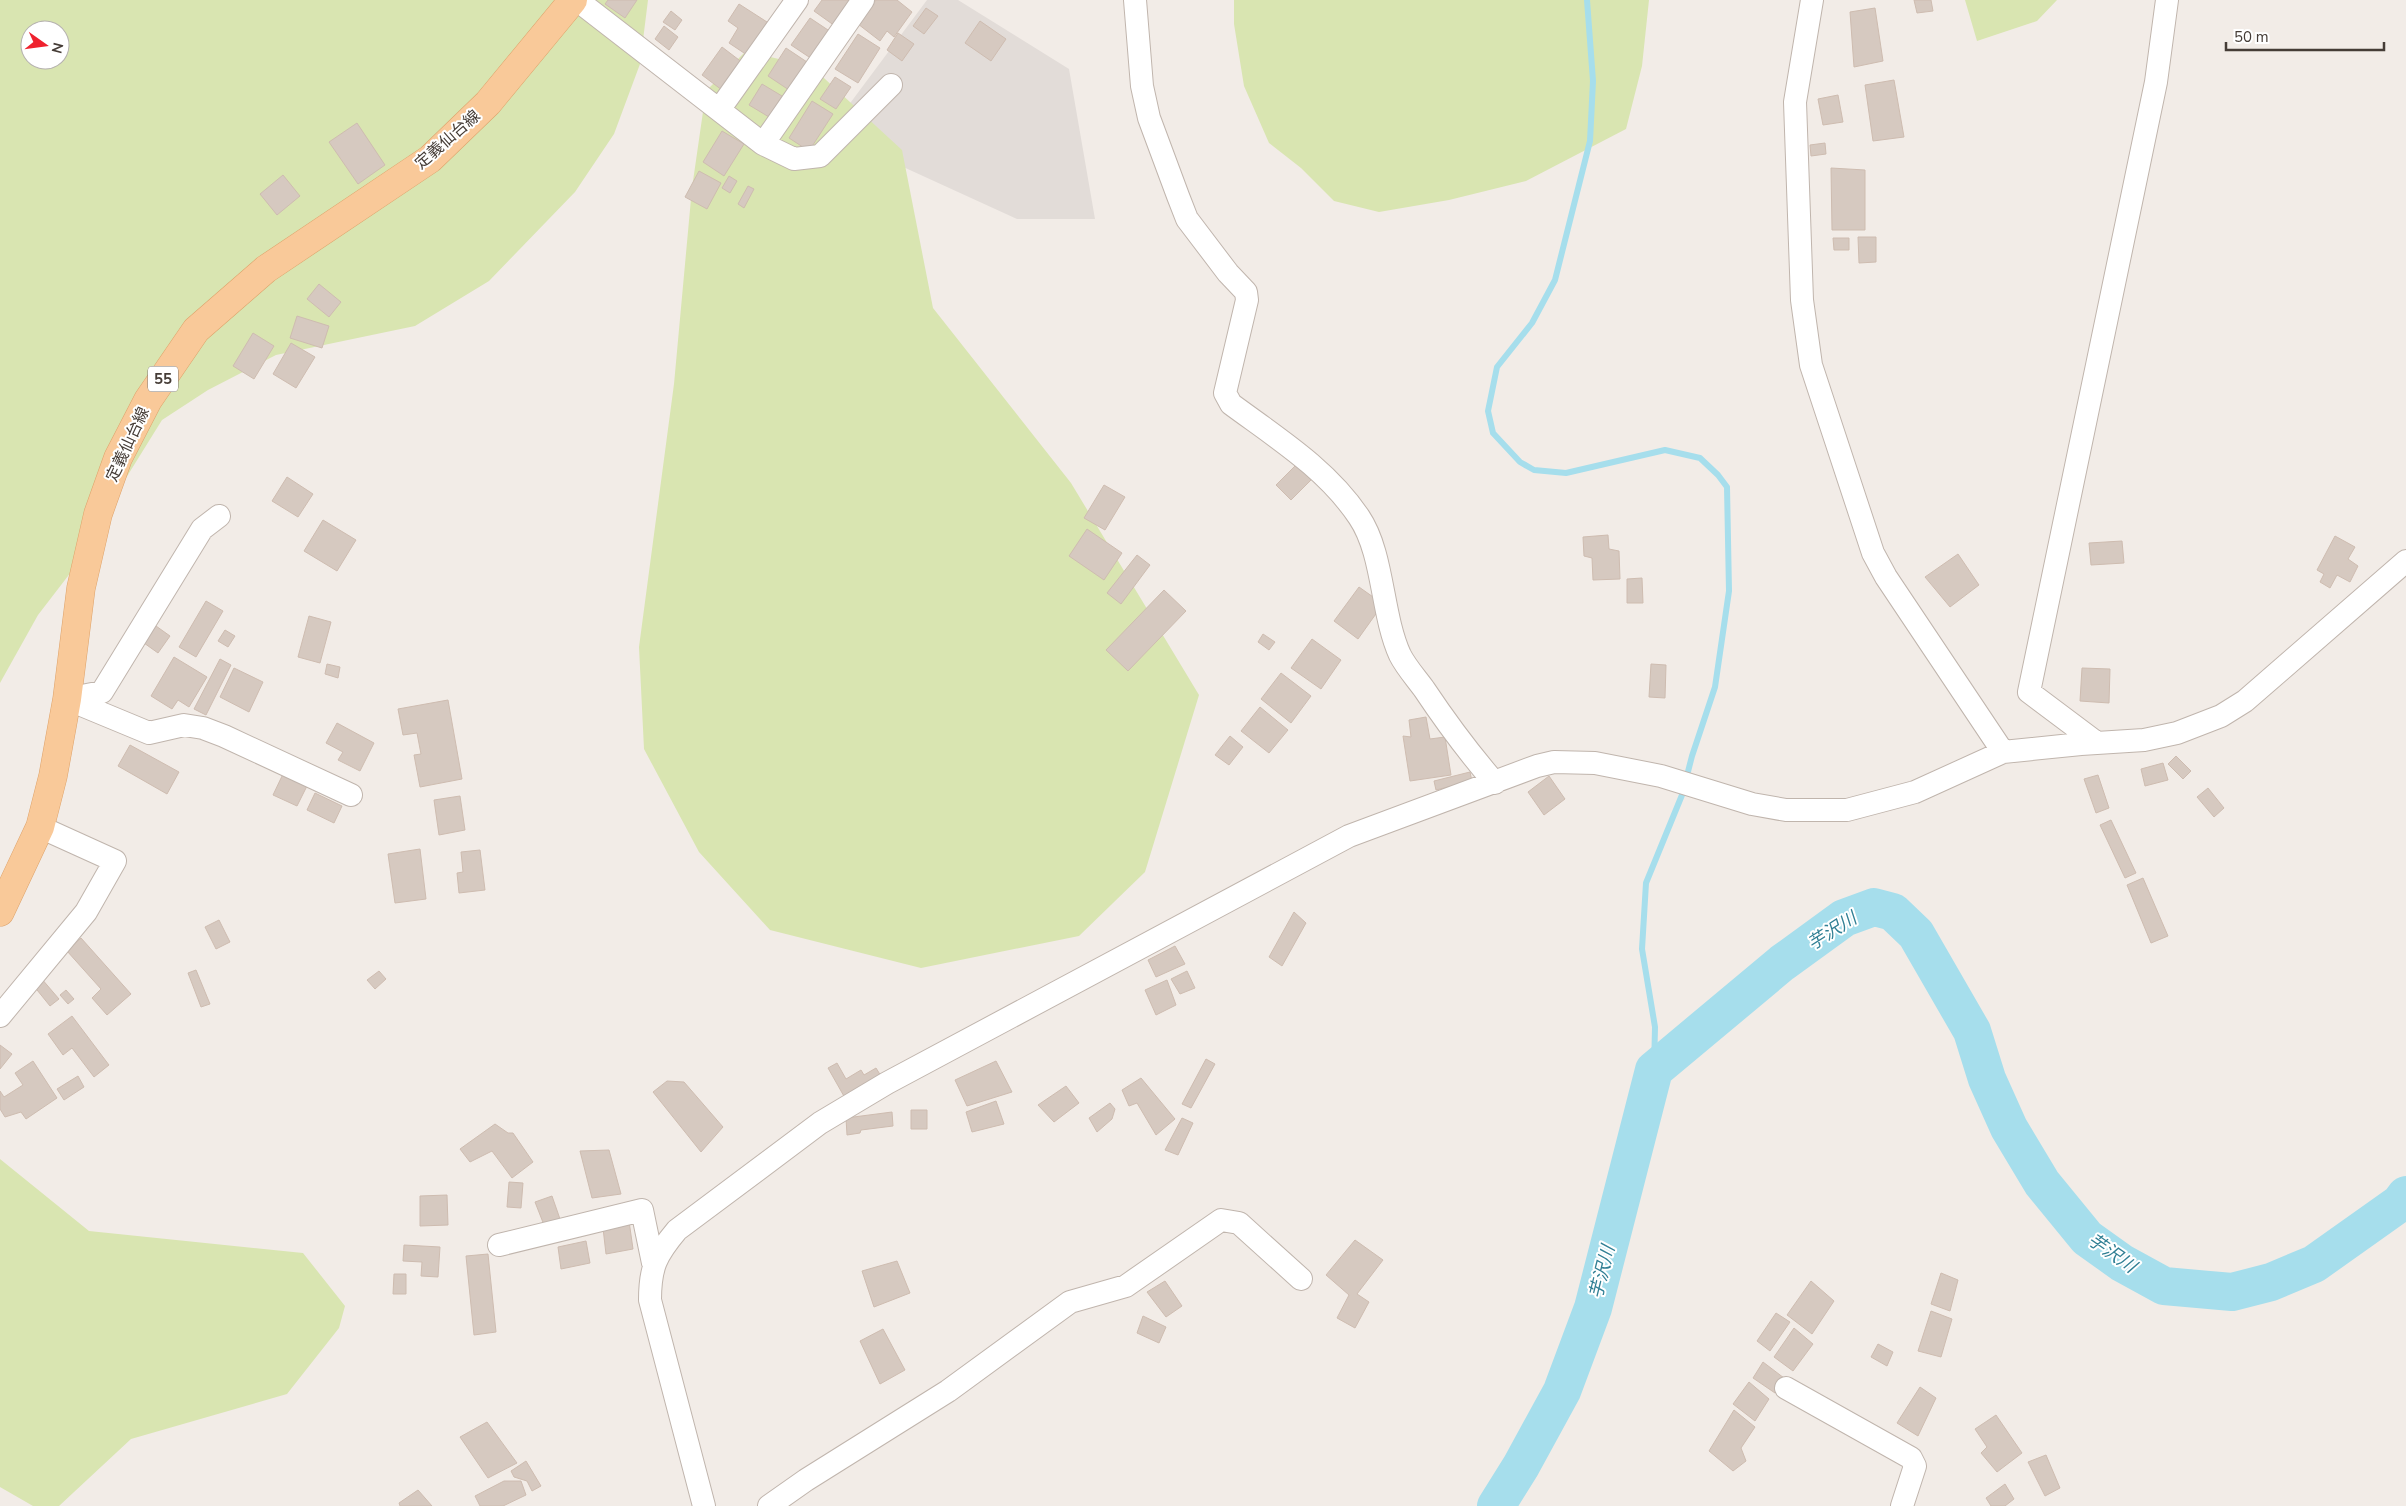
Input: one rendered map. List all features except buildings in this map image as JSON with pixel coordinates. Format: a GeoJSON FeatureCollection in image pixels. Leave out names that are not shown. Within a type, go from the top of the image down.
{"type":"FeatureCollection","features":[{"type":"Feature","properties":{"kind":"main road","name":"定義仙台線"},"geometry":{"type":"LineString","coordinates":[[0,912],[40,827],[53,776],[67,699],[81,588],[98,514],[118,458],[148,400],[196,330],[266,269],[430,159],[488,103],[575,0]]}},
{"type":"Feature","properties":{"kind":"street"},"geometry":{"type":"LineString","coordinates":[[575,0],[764,144],[794,158],[820,156],[891,85]]}},
{"type":"Feature","properties":{"kind":"street"},"geometry":{"type":"LineString","coordinates":[[719,110],[797,0]]}},
{"type":"Feature","properties":{"kind":"street"},"geometry":{"type":"LineString","coordinates":[[764,144],[863,0]]}},
{"type":"Feature","properties":{"kind":"street"},"geometry":{"type":"LineString","coordinates":[[1136,0],[1142,86],[1149,118],[1187,219],[1228,274],[1246,292],[1247,300],[1226,393],[1228,398],[1231,404],[1299,454],[1329,480],[1360,518],[1378,569],[1391,628],[1400,655],[1457,738],[1495,783]]}},
{"type":"Feature","properties":{"kind":"street"},"geometry":{"type":"LineString","coordinates":[[1812,0],[1794,102],[1802,300],[1811,365],[1873,552],[1886,577],[2003,752]]}},
{"type":"Feature","properties":{"kind":"street"},"geometry":{"type":"LineString","coordinates":[[2097,743],[2029,692],[2156,82],[2167,0]]}},
{"type":"Feature","properties":{"kind":"street"},"geometry":{"type":"LineString","coordinates":[[67,699],[102,692],[202,529],[220,516]]}},
{"type":"Feature","properties":{"kind":"street"},"geometry":{"type":"LineString","coordinates":[[704,1506],[650,1300],[650,1279],[654,1263],[660,1250],[677,1230],[820,1123],[886,1083],[1349,836],[1537,766],[1554,762],[1595,763],[1661,776],[1752,804],[1786,810],[1847,810],[1915,792],[2003,752],[2144,740],[2197,727],[2237,706],[2266,685],[2406,561]]}},
{"type":"Feature","properties":{"kind":"street"},"geometry":{"type":"LineString","coordinates":[[67,699],[149,733],[184,725],[203,728],[351,795]]}},
{"type":"Feature","properties":{"kind":"street"},"geometry":{"type":"LineString","coordinates":[[0,1016],[86,912],[115,861],[40,827]]}},
{"type":"Feature","properties":{"kind":"street"},"geometry":{"type":"LineString","coordinates":[[499,1245],[642,1210],[654,1263]]}},
{"type":"Feature","properties":{"kind":"street"},"geometry":{"type":"LineString","coordinates":[[769,1506],[806,1480],[948,1391],[1070,1302],[1126,1286],[1221,1220],[1239,1223],[1301,1279]]}},
{"type":"Feature","properties":{"kind":"street"},"geometry":{"type":"LineString","coordinates":[[1786,1388],[1911,1458],[1915,1466],[1902,1506]]}},
{"type":"Feature","properties":{"kind":"shaded area"},"geometry":{"type":"Polygon","coordinates":[[[927,0],[958,0],[1069,69],[1095,219],[1017,219],[853,144],[810,157],[927,0]]]}},
{"type":"Feature","properties":{"kind":"green space"},"geometry":{"type":"Polygon","coordinates":[[[0,0],[648,0],[640,64],[614,134],[575,192],[489,281],[415,326],[276,355],[208,390],[162,420],[121,486],[88,550],[38,615],[0,683],[0,0]]]}},
{"type":"Feature","properties":{"kind":"green space"},"geometry":{"type":"Polygon","coordinates":[[[1234,0],[1649,0],[1642,66],[1626,129],[1526,181],[1449,200],[1379,212],[1334,201],[1301,168],[1269,143],[1244,86],[1234,24],[1234,0]]]}},
{"type":"Feature","properties":{"kind":"green space"},"geometry":{"type":"Polygon","coordinates":[[[1965,0],[2057,0],[2037,21],[1977,41],[1965,0]]]}},
{"type":"Feature","properties":{"kind":"green space"},"geometry":{"type":"Polygon","coordinates":[[[746,51],[812,67],[902,150],[933,308],[1071,483],[1199,695],[1145,872],[1079,936],[921,968],[770,930],[699,852],[644,749],[639,647],[674,384],[692,188],[706,91],[746,51]]]}},
{"type":"Feature","properties":{"kind":"green space"},"geometry":{"type":"Polygon","coordinates":[[[0,1159],[89,1231],[303,1253],[345,1306],[339,1328],[287,1394],[131,1439],[59,1506],[33,1506],[0,1487],[0,1159]]]}},
{"type":"Feature","properties":{"kind":"waterway"},"geometry":{"type":"LineString","coordinates":[[1587,0],[1593,81],[1590,141],[1555,280],[1532,323],[1497,367],[1488,411],[1493,433],[1520,462],[1534,470],[1566,473],[1665,450],[1700,458],[1718,475],[1727,487],[1729,591],[1715,687],[1692,756],[1682,795],[1646,883],[1642,949],[1655,1027],[1654,1070]]}},
{"type":"Feature","properties":{"kind":"waterway","name":"芋沢川"},"geometry":{"type":"LineString","coordinates":[[1496,1506],[1521,1466],[1562,1391],[1593,1308],[1654,1070],[1782,963],[1844,918],[1874,907],[1893,912],[1916,934],[1972,1031],[1987,1079],[2009,1128],[2042,1183],[2087,1238],[2122,1263],[2164,1286],[2232,1292],[2271,1282],[2314,1264],[2400,1203],[2406,1195]]}}]}
